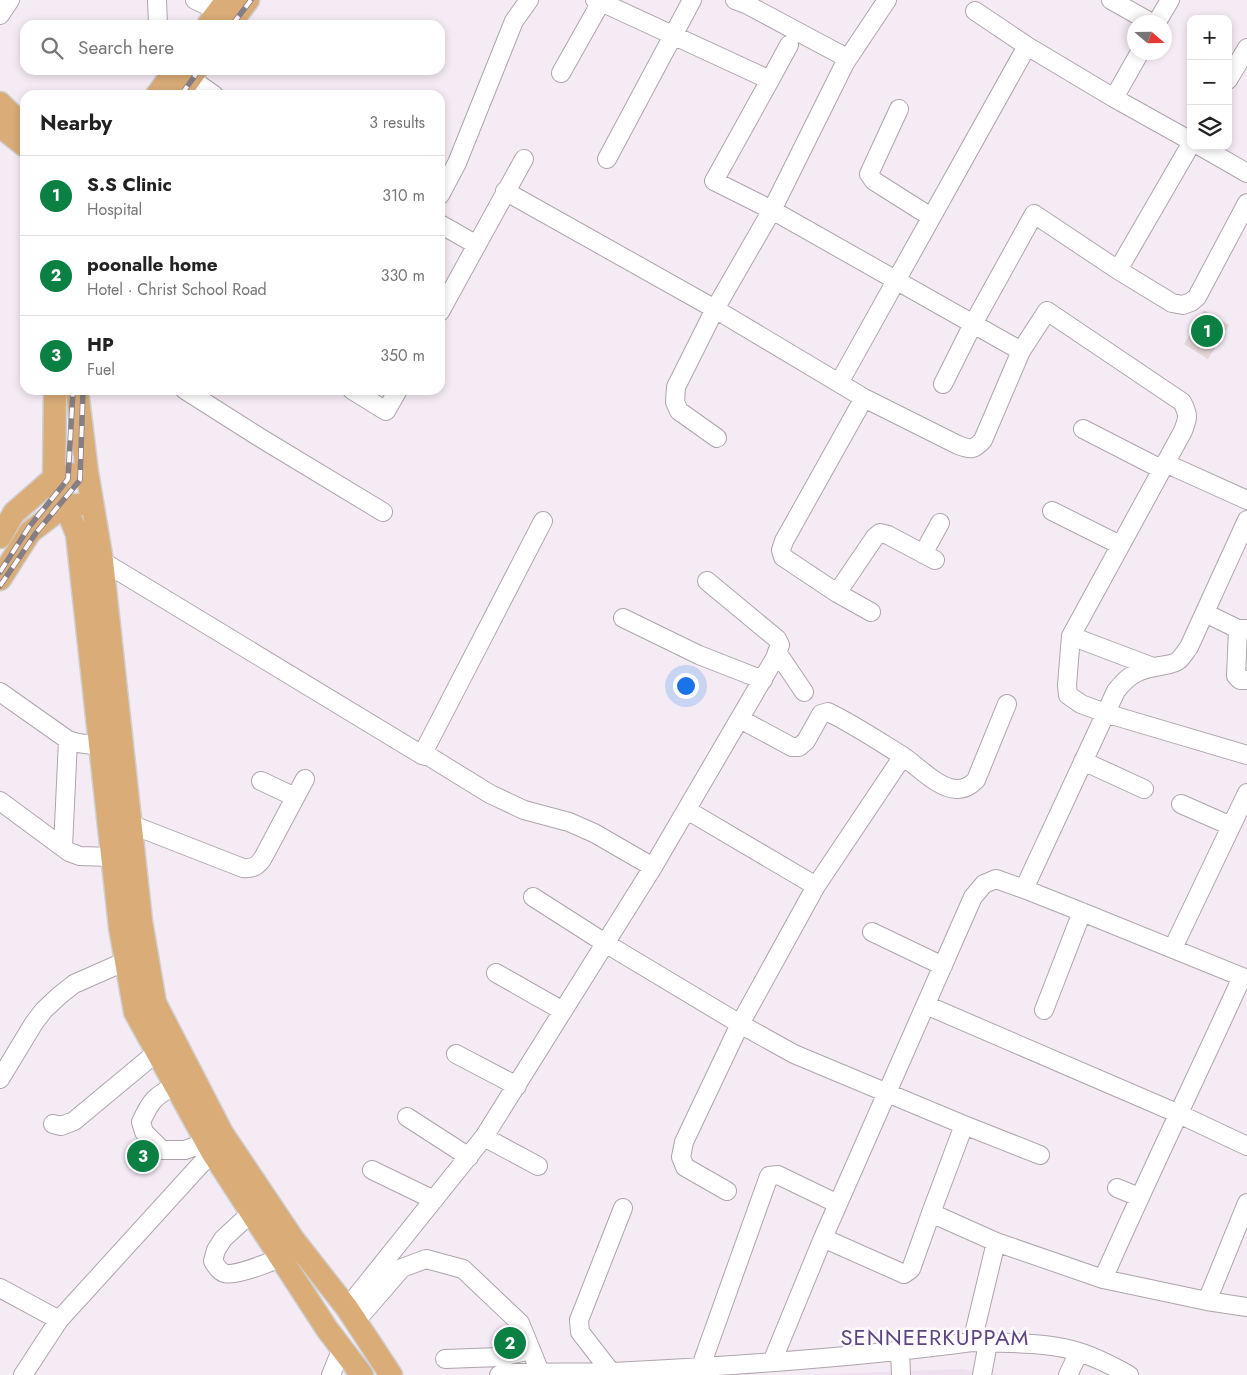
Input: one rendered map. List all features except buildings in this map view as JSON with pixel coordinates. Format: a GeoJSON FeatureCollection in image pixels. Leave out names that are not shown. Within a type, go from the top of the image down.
{"type":"FeatureCollection","features":[{"type":"Feature","properties":{"kind":"main road"},"geometry":{"type":"LineString","coordinates":[[221,15],[248,0]]}},
{"type":"Feature","properties":{"kind":"main road"},"geometry":{"type":"LineString","coordinates":[[0,103],[20,121]]}},
{"type":"Feature","properties":{"kind":"main road"},"geometry":{"type":"LineString","coordinates":[[0,126],[20,142]]}},
{"type":"Feature","properties":{"kind":"main road"},"geometry":{"type":"LineString","coordinates":[[55,395],[54,478],[77,534],[120,928],[135,1012],[176,1085],[214,1142],[252,1212],[356,1372]]}},
{"type":"Feature","properties":{"kind":"main road"},"geometry":{"type":"LineString","coordinates":[[78,395],[87,472],[102,561],[141,921],[156,1002],[214,1142],[351,1314],[391,1375]]}},
{"type":"Feature","properties":{"kind":"main road"},"geometry":{"type":"LineString","coordinates":[[0,536],[14,513],[54,478],[87,472]]}},
{"type":"Feature","properties":{"kind":"main road"},"geometry":{"type":"LineString","coordinates":[[0,579],[30,532],[64,506],[92,504]]}},
{"type":"Feature","properties":{"kind":"main road"},"geometry":{"type":"LineString","coordinates":[[37,527],[61,531],[77,539]]}},
{"type":"Feature","properties":{"kind":"street"},"geometry":{"type":"LineString","coordinates":[[0,14],[10,0]]}},
{"type":"Feature","properties":{"kind":"street"},"geometry":{"type":"LineString","coordinates":[[157,0],[158,20]]}},
{"type":"Feature","properties":{"kind":"street"},"geometry":{"type":"LineString","coordinates":[[195,0],[221,15]]}},
{"type":"Feature","properties":{"kind":"street"},"geometry":{"type":"LineString","coordinates":[[445,186],[457,163],[514,20],[529,0]]}},
{"type":"Feature","properties":{"kind":"street"},"geometry":{"type":"LineString","coordinates":[[607,159],[692,0]]}},
{"type":"Feature","properties":{"kind":"street"},"geometry":{"type":"LineString","coordinates":[[735,0],[848,58]]}},
{"type":"Feature","properties":{"kind":"street"},"geometry":{"type":"LineString","coordinates":[[717,438],[679,411],[675,402],[676,387],[715,309],[772,210],[848,58],[887,0]]}},
{"type":"Feature","properties":{"kind":"street"},"geometry":{"type":"LineString","coordinates":[[1111,0],[1138,15]]}},
{"type":"Feature","properties":{"kind":"street"},"geometry":{"type":"LineString","coordinates":[[1161,15],[1170,0]]}},
{"type":"Feature","properties":{"kind":"street"},"geometry":{"type":"LineString","coordinates":[[561,73],[598,1],[770,80]]}},
{"type":"Feature","properties":{"kind":"street"},"geometry":{"type":"LineString","coordinates":[[975,11],[1027,46],[1187,141]]}},
{"type":"Feature","properties":{"kind":"street"},"geometry":{"type":"LineString","coordinates":[[789,44],[714,180],[772,210],[1022,351]]}},
{"type":"Feature","properties":{"kind":"street"},"geometry":{"type":"LineString","coordinates":[[839,383],[1027,46]]}},
{"type":"Feature","properties":{"kind":"street"},"geometry":{"type":"LineString","coordinates":[[1232,73],[1247,48]]}},
{"type":"Feature","properties":{"kind":"street"},"geometry":{"type":"LineString","coordinates":[[1114,98],[1135,60]]}},
{"type":"Feature","properties":{"kind":"street"},"geometry":{"type":"LineString","coordinates":[[174,81],[200,90]]}},
{"type":"Feature","properties":{"kind":"street"},"geometry":{"type":"LineString","coordinates":[[899,109],[869,174],[874,181],[931,217]]}},
{"type":"Feature","properties":{"kind":"street"},"geometry":{"type":"LineString","coordinates":[[1118,270],[1187,150]]}},
{"type":"Feature","properties":{"kind":"street"},"geometry":{"type":"LineString","coordinates":[[1207,150],[1247,173]]}},
{"type":"Feature","properties":{"kind":"street"},"geometry":{"type":"LineString","coordinates":[[445,303],[524,158]]}},
{"type":"Feature","properties":{"kind":"street"},"geometry":{"type":"LineString","coordinates":[[505,191],[715,309],[864,398],[958,446],[969,449],[976,447],[983,440],[1022,351],[1047,311],[1182,402],[1188,420],[1071,636],[1068,695],[1081,704],[1105,714],[1247,755]]}},
{"type":"Feature","properties":{"kind":"street"},"geometry":{"type":"LineString","coordinates":[[944,384],[973,324],[1034,214],[1118,270],[1172,303],[1183,304],[1191,302],[1197,297],[1247,203]]}},
{"type":"Feature","properties":{"kind":"street"},"geometry":{"type":"LineString","coordinates":[[445,227],[477,245]]}},
{"type":"Feature","properties":{"kind":"street"},"geometry":{"type":"LineString","coordinates":[[193,395],[383,512]]}},
{"type":"Feature","properties":{"kind":"street"},"geometry":{"type":"LineString","coordinates":[[360,395],[386,411],[395,395]]}},
{"type":"Feature","properties":{"kind":"street"},"geometry":{"type":"LineString","coordinates":[[864,398],[784,541],[781,550],[783,557],[837,593],[871,612]]}},
{"type":"Feature","properties":{"kind":"street"},"geometry":{"type":"LineString","coordinates":[[1083,429],[1163,466],[1247,500]]}},
{"type":"Feature","properties":{"kind":"street"},"geometry":{"type":"LineString","coordinates":[[1052,511],[1120,545]]}},
{"type":"Feature","properties":{"kind":"street"},"geometry":{"type":"LineString","coordinates":[[1024,889],[1116,691],[1132,674],[1179,660],[1189,647],[1247,520]]}},
{"type":"Feature","properties":{"kind":"street"},"geometry":{"type":"LineString","coordinates":[[422,755],[543,521]]}},
{"type":"Feature","properties":{"kind":"street"},"geometry":{"type":"LineString","coordinates":[[837,593],[875,537],[880,533],[888,535],[929,557],[940,523]]}},
{"type":"Feature","properties":{"kind":"street"},"geometry":{"type":"LineString","coordinates":[[80,562],[102,561],[422,755],[430,757],[490,794],[524,810],[569,822],[594,833],[653,867]]}},
{"type":"Feature","properties":{"kind":"street"},"geometry":{"type":"LineString","coordinates":[[351,1314],[434,1200],[484,1137],[653,867],[776,658],[780,645],[777,639],[707,581]]}},
{"type":"Feature","properties":{"kind":"street"},"geometry":{"type":"LineString","coordinates":[[1205,613],[1243,629],[1236,676],[1240,680],[1247,680]]}},
{"type":"Feature","properties":{"kind":"street"},"geometry":{"type":"LineString","coordinates":[[623,618],[699,655],[763,680]]}},
{"type":"Feature","properties":{"kind":"street"},"geometry":{"type":"LineString","coordinates":[[1071,636],[1153,667]]}},
{"type":"Feature","properties":{"kind":"street"},"geometry":{"type":"LineString","coordinates":[[778,652],[804,692]]}},
{"type":"Feature","properties":{"kind":"street"},"geometry":{"type":"LineString","coordinates":[[0,692],[68,740],[100,746]]}},
{"type":"Feature","properties":{"kind":"street"},"geometry":{"type":"LineString","coordinates":[[740,719],[792,747],[799,747],[806,742],[821,714],[828,712],[903,756],[940,784],[955,789],[968,787],[976,780],[1007,704]]}},
{"type":"Feature","properties":{"kind":"street"},"geometry":{"type":"LineString","coordinates":[[63,847],[68,740]]}},
{"type":"Feature","properties":{"kind":"street"},"geometry":{"type":"LineString","coordinates":[[728,1190],[685,1167],[680,1158],[684,1142],[740,1024],[816,886],[903,756]]}},
{"type":"Feature","properties":{"kind":"street"},"geometry":{"type":"LineString","coordinates":[[1083,761],[1144,788]]}},
{"type":"Feature","properties":{"kind":"street"},"geometry":{"type":"LineString","coordinates":[[130,824],[243,868],[255,867],[260,862],[305,779]]}},
{"type":"Feature","properties":{"kind":"street"},"geometry":{"type":"LineString","coordinates":[[261,781],[295,797]]}},
{"type":"Feature","properties":{"kind":"street"},"geometry":{"type":"LineString","coordinates":[[1173,948],[1247,793]]}},
{"type":"Feature","properties":{"kind":"street"},"geometry":{"type":"LineString","coordinates":[[0,801],[69,852],[80,856],[112,857]]}},
{"type":"Feature","properties":{"kind":"street"},"geometry":{"type":"LineString","coordinates":[[1181,804],[1231,826]]}},
{"type":"Feature","properties":{"kind":"street"},"geometry":{"type":"LineString","coordinates":[[687,810],[816,886]]}},
{"type":"Feature","properties":{"kind":"street"},"geometry":{"type":"LineString","coordinates":[[774,1366],[823,1238],[973,897],[984,884],[996,880],[1024,889],[1246,978],[1139,1197],[1104,1278]]}},
{"type":"Feature","properties":{"kind":"street"},"geometry":{"type":"LineString","coordinates":[[533,897],[605,943],[794,1054],[1040,1155]]}},
{"type":"Feature","properties":{"kind":"street"},"geometry":{"type":"LineString","coordinates":[[1044,1010],[1082,912]]}},
{"type":"Feature","properties":{"kind":"street"},"geometry":{"type":"LineString","coordinates":[[872,932],[944,966]]}},
{"type":"Feature","properties":{"kind":"street"},"geometry":{"type":"LineString","coordinates":[[0,1079],[34,1024],[44,1010],[60,995],[74,984],[126,961]]}},
{"type":"Feature","properties":{"kind":"street"},"geometry":{"type":"LineString","coordinates":[[496,972],[564,1011]]}},
{"type":"Feature","properties":{"kind":"street"},"geometry":{"type":"LineString","coordinates":[[926,1006],[1179,1114],[1247,1146]]}},
{"type":"Feature","properties":{"kind":"street"},"geometry":{"type":"LineString","coordinates":[[53,1124],[61,1126],[74,1121],[157,1052]]}},
{"type":"Feature","properties":{"kind":"street"},"geometry":{"type":"LineString","coordinates":[[456,1054],[516,1086]]}},
{"type":"Feature","properties":{"kind":"street"},"geometry":{"type":"LineString","coordinates":[[176,1085],[151,1102],[141,1122],[144,1132],[162,1150],[185,1150],[214,1142]]}},
{"type":"Feature","properties":{"kind":"street"},"geometry":{"type":"LineString","coordinates":[[407,1118],[468,1157]]}},
{"type":"Feature","properties":{"kind":"street"},"geometry":{"type":"LineString","coordinates":[[823,1238],[904,1274],[910,1269],[964,1125]]}},
{"type":"Feature","properties":{"kind":"street"},"geometry":{"type":"LineString","coordinates":[[484,1137],[538,1166]]}},
{"type":"Feature","properties":{"kind":"street"},"geometry":{"type":"LineString","coordinates":[[22,1375],[59,1320],[214,1142]]}},
{"type":"Feature","properties":{"kind":"street"},"geometry":{"type":"LineString","coordinates":[[372,1170],[434,1200]]}},
{"type":"Feature","properties":{"kind":"street"},"geometry":{"type":"LineString","coordinates":[[701,1366],[769,1176],[778,1175],[838,1204]]}},
{"type":"Feature","properties":{"kind":"street"},"geometry":{"type":"LineString","coordinates":[[1117,1188],[1139,1197]]}},
{"type":"Feature","properties":{"kind":"street"},"geometry":{"type":"LineString","coordinates":[[1207,1301],[1247,1203]]}},
{"type":"Feature","properties":{"kind":"street"},"geometry":{"type":"LineString","coordinates":[[611,1372],[580,1332],[579,1320],[624,1208]]}},
{"type":"Feature","properties":{"kind":"street"},"geometry":{"type":"LineString","coordinates":[[252,1212],[223,1239],[216,1250],[213,1261],[218,1269],[225,1274],[234,1274],[281,1258]]}},
{"type":"Feature","properties":{"kind":"street"},"geometry":{"type":"LineString","coordinates":[[931,1213],[996,1242],[1104,1278],[1207,1301],[1247,1307]]}},
{"type":"Feature","properties":{"kind":"street"},"geometry":{"type":"LineString","coordinates":[[982,1375],[980,1342],[996,1242]]}},
{"type":"Feature","properties":{"kind":"street"},"geometry":{"type":"LineString","coordinates":[[351,1314],[402,1268],[426,1259],[463,1269],[520,1323],[540,1372]]}},
{"type":"Feature","properties":{"kind":"street"},"geometry":{"type":"LineString","coordinates":[[0,1288],[59,1320]]}},
{"type":"Feature","properties":{"kind":"street"},"geometry":{"type":"LineString","coordinates":[[499,1375],[540,1372],[611,1372],[701,1366],[774,1366],[980,1342],[1072,1350],[1102,1361],[1129,1375]]}},
{"type":"Feature","properties":{"kind":"street"},"geometry":{"type":"LineString","coordinates":[[331,1375],[342,1348]]}},
{"type":"Feature","properties":{"kind":"street"},"geometry":{"type":"LineString","coordinates":[[445,1359],[500,1357],[531,1350]]}},
{"type":"Feature","properties":{"kind":"street"},"geometry":{"type":"LineString","coordinates":[[900,1352],[901,1375]]}},
{"type":"Feature","properties":{"kind":"street"},"geometry":{"type":"LineString","coordinates":[[1068,1375],[1079,1352]]}},
{"type":"Feature","properties":{"kind":"shaded area"},"geometry":{"type":"Polygon","coordinates":[[[961,1369],[1002,1375],[801,1375],[961,1369]]]}},
{"type":"Feature","properties":{"kind":"railway"},"geometry":{"type":"LineString","coordinates":[[236,20],[251,0]]}},
{"type":"Feature","properties":{"kind":"railway"},"geometry":{"type":"LineString","coordinates":[[185,90],[195,75]]}},
{"type":"Feature","properties":{"kind":"railway"},"geometry":{"type":"LineString","coordinates":[[0,572],[29,527],[68,479],[73,395]]}},
{"type":"Feature","properties":{"kind":"railway"},"geometry":{"type":"LineString","coordinates":[[0,586],[36,533],[80,480],[83,395]]}},
{"type":"Feature","properties":{"kind":"place","name":"S.S Clinic"},"geometry":{"type":"Point","coordinates":[1207,331]}},
{"type":"Feature","properties":{"kind":"place","name":"HP"},"geometry":{"type":"Point","coordinates":[143,1156]}},
{"type":"Feature","properties":{"kind":"place","name":"poonalle home"},"geometry":{"type":"Point","coordinates":[510,1343]}},
{"type":"Feature","properties":{"kind":"district","name":"SENNEERKUPPAM"},"geometry":{"type":"Point","coordinates":[935,1337]}}]}
